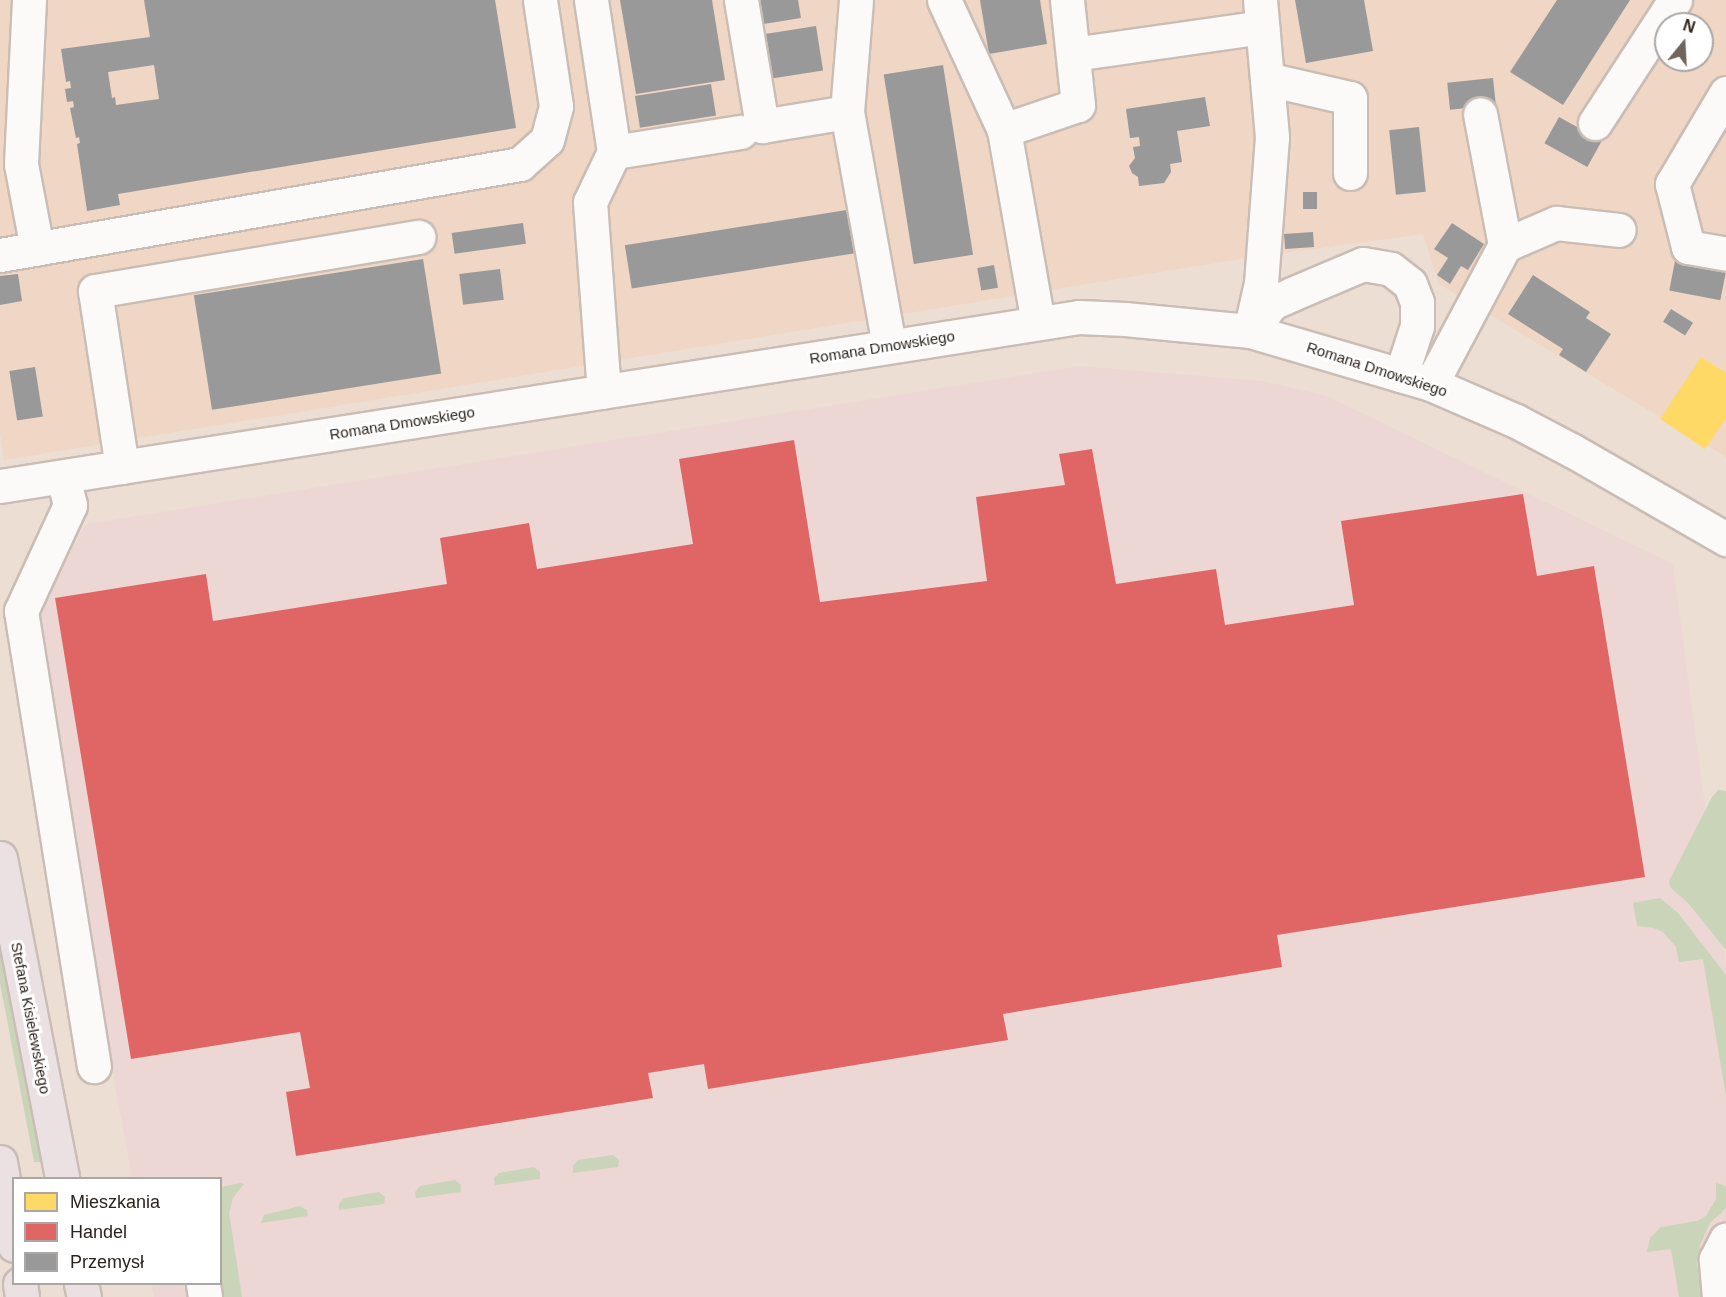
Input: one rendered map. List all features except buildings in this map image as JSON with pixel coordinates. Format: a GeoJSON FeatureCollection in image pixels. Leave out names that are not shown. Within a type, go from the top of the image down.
{"type":"FeatureCollection","features":[{"type":"Feature","properties":{"kind":"main road","name":"Stefana Kisielewskiego"},"geometry":{"type":"LineString","coordinates":[[0,858],[62,1177]]}},
{"type":"Feature","properties":{"kind":"main road"},"geometry":{"type":"LineString","coordinates":[[0,1162],[12,1234]]}},
{"type":"Feature","properties":{"kind":"street"},"geometry":{"type":"LineString","coordinates":[[29,0],[11,165],[37,249]]}},
{"type":"Feature","properties":{"kind":"street"},"geometry":{"type":"LineString","coordinates":[[0,255],[520,164],[547,140],[556,106],[540,0]]}},
{"type":"Feature","properties":{"kind":"street"},"geometry":{"type":"LineString","coordinates":[[591,0],[614,152],[590,202],[604,391]]}},
{"type":"Feature","properties":{"kind":"street"},"geometry":{"type":"LineString","coordinates":[[741,0],[762,126],[847,111]]}},
{"type":"Feature","properties":{"kind":"street"},"geometry":{"type":"LineString","coordinates":[[856,0],[847,111],[889,345]]}},
{"type":"Feature","properties":{"kind":"street"},"geometry":{"type":"LineString","coordinates":[[944,0],[1004,130],[1038,322]]}},
{"type":"Feature","properties":{"kind":"street"},"geometry":{"type":"LineString","coordinates":[[1004,130],[1078,105],[1067,0]]}},
{"type":"Feature","properties":{"kind":"street"},"geometry":{"type":"LineString","coordinates":[[1595,123],[1675,0]]}},
{"type":"Feature","properties":{"kind":"street"},"geometry":{"type":"LineString","coordinates":[[1073,54],[1261,14],[1272,137],[1261,283],[1250,331]]}},
{"type":"Feature","properties":{"kind":"street"},"geometry":{"type":"LineString","coordinates":[[1267,79],[1350,98],[1350,173]]}},
{"type":"Feature","properties":{"kind":"street"},"geometry":{"type":"LineString","coordinates":[[1726,93],[1672,184],[1688,247],[1726,254]]}},
{"type":"Feature","properties":{"kind":"street"},"geometry":{"type":"LineString","coordinates":[[1480,114],[1505,245]]}},
{"type":"Feature","properties":{"kind":"street"},"geometry":{"type":"LineString","coordinates":[[614,152],[740,132]]}},
{"type":"Feature","properties":{"kind":"street"},"geometry":{"type":"LineString","coordinates":[[1416,380],[1505,245],[1556,223],[1619,230]]}},
{"type":"Feature","properties":{"kind":"street"},"geometry":{"type":"LineString","coordinates":[[122,467],[95,291],[419,237]]}},
{"type":"Feature","properties":{"kind":"street"},"geometry":{"type":"LineString","coordinates":[[1250,331],[1272,303],[1292,294],[1363,264],[1391,269],[1410,284],[1417,302],[1416,380]]}},
{"type":"Feature","properties":{"kind":"street","name":"Romana Dmowskiego"},"geometry":{"type":"LineString","coordinates":[[0,486],[1079,317],[1250,331],[1416,380],[1516,421],[1726,539]]}},
{"type":"Feature","properties":{"kind":"street"},"geometry":{"type":"LineString","coordinates":[[63,477],[70,505],[21,611],[94,1066]]}},
{"type":"Feature","properties":{"kind":"street"},"geometry":{"type":"LineString","coordinates":[[1719,1297],[1716,1259],[1726,1239]]}},
{"type":"Feature","properties":{"kind":"shaded area"},"geometry":{"type":"Polygon","coordinates":[[[0,0],[1726,0],[1726,457],[1439,284],[1423,234],[1241,259],[4,460],[0,434],[0,0]]]}},
{"type":"Feature","properties":{"kind":"shaded area"},"geometry":{"type":"Polygon","coordinates":[[[1079,366],[1262,381],[1327,396],[1673,564],[1726,966],[1726,1297],[154,1297],[151,1285],[222,1285],[222,1177],[132,1177],[31,627],[86,524],[1079,366]]]}},
{"type":"Feature","properties":{"kind":"green space"},"geometry":{"type":"Polygon","coordinates":[[[1718,790],[1726,791],[1726,950],[1688,903],[1670,887],[1669,881],[1712,797],[1718,790]]]}},
{"type":"Feature","properties":{"kind":"green space"},"geometry":{"type":"Polygon","coordinates":[[[1660,898],[1678,913],[1726,975],[1726,1096],[1703,959],[1679,962],[1676,947],[1663,932],[1654,928],[1637,926],[1633,903],[1660,898]]]}},
{"type":"Feature","properties":{"kind":"green space"},"geometry":{"type":"Polygon","coordinates":[[[0,923],[42,1162],[34,1162],[0,983],[0,923]]]}},
{"type":"Feature","properties":{"kind":"green space"},"geometry":{"type":"Polygon","coordinates":[[[613,1155],[619,1160],[618,1167],[573,1173],[573,1166],[578,1160],[613,1155]]]}},
{"type":"Feature","properties":{"kind":"green space"},"geometry":{"type":"Polygon","coordinates":[[[534,1167],[540,1172],[540,1179],[495,1185],[494,1178],[499,1173],[534,1167]]]}},
{"type":"Feature","properties":{"kind":"green space"},"geometry":{"type":"Polygon","coordinates":[[[455,1180],[461,1185],[461,1192],[416,1198],[415,1192],[420,1186],[455,1180]]]}},
{"type":"Feature","properties":{"kind":"green space"},"geometry":{"type":"Polygon","coordinates":[[[1716,1183],[1726,1186],[1726,1208],[1710,1223],[1700,1245],[1697,1264],[1702,1297],[1679,1297],[1671,1249],[1647,1252],[1650,1238],[1661,1227],[1697,1221],[1706,1216],[1716,1199],[1716,1183]]]}},
{"type":"Feature","properties":{"kind":"green space"},"geometry":{"type":"Polygon","coordinates":[[[244,1184],[233,1198],[229,1213],[242,1297],[221,1297],[219,1285],[222,1285],[222,1187],[244,1184]]]}},
{"type":"Feature","properties":{"kind":"green space"},"geometry":{"type":"Polygon","coordinates":[[[379,1192],[385,1197],[384,1204],[339,1210],[339,1204],[344,1198],[379,1192]]]}},
{"type":"Feature","properties":{"kind":"green space"},"geometry":{"type":"Polygon","coordinates":[[[300,1206],[307,1210],[308,1216],[261,1223],[264,1215],[300,1206]]]}}]}
